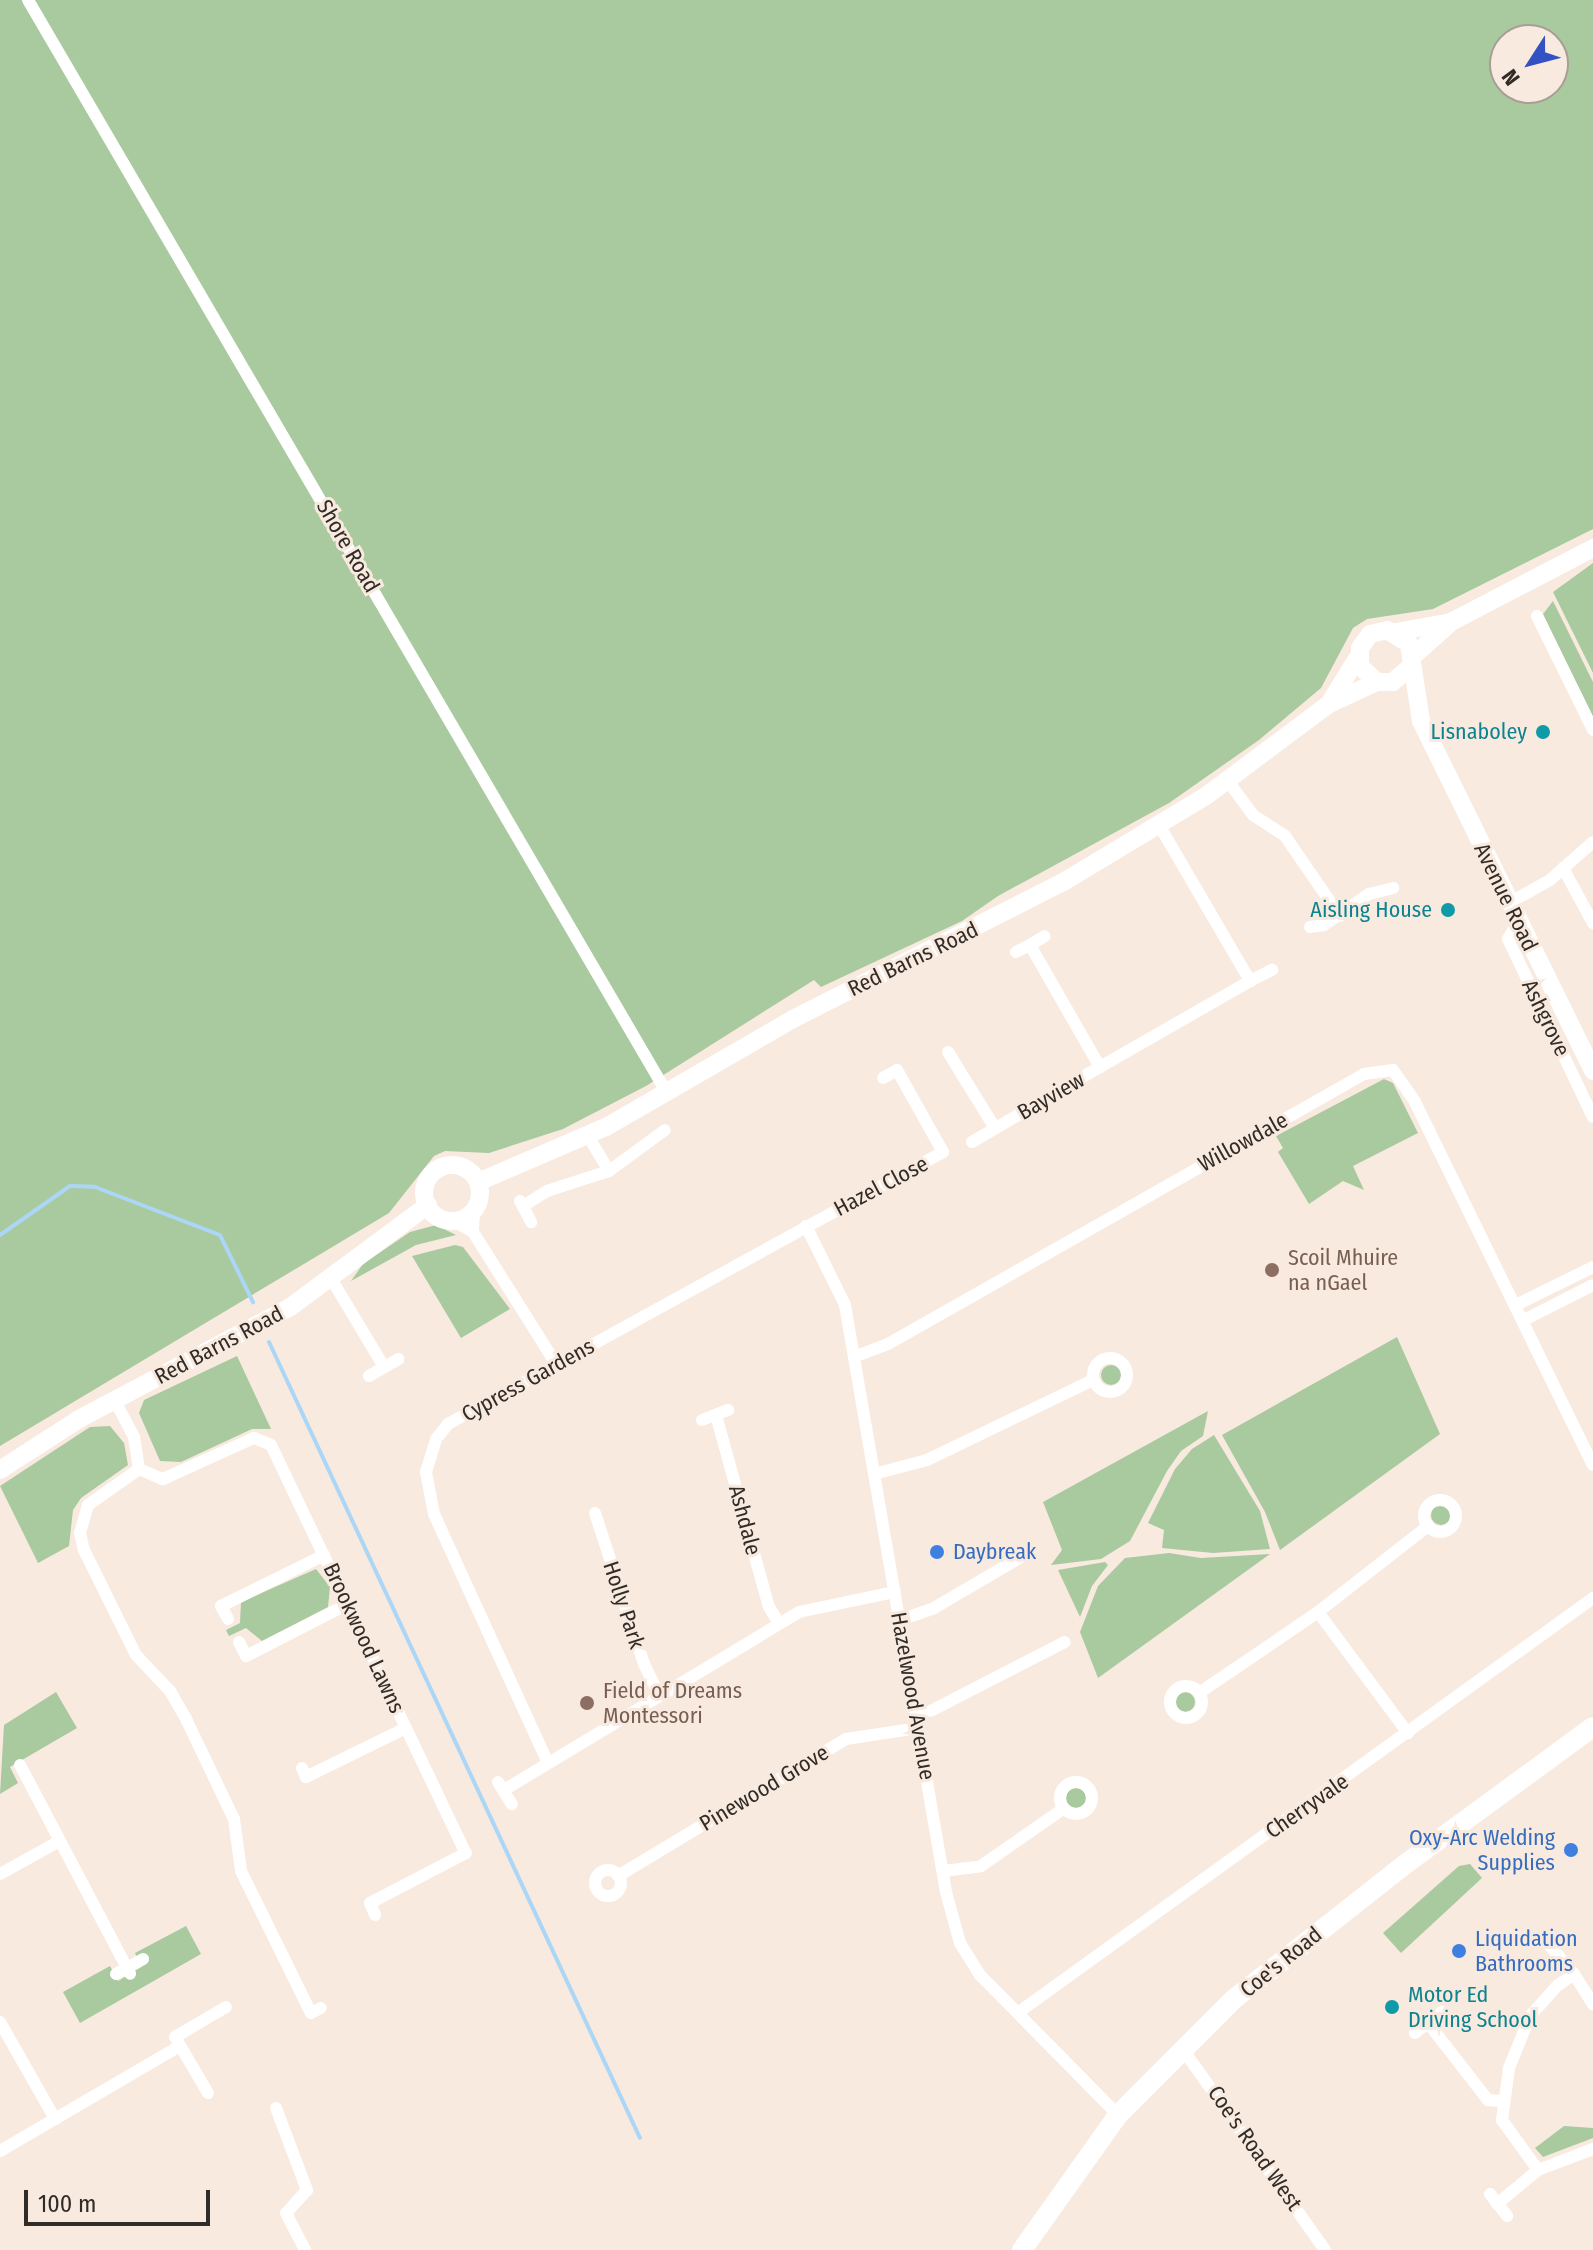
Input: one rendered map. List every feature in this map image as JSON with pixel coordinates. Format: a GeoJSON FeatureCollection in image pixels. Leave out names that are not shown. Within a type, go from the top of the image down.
{"type":"FeatureCollection","features":[{"type":"Feature","properties":{"kind":"main road","name":"Coe's Road"},"geometry":{"type":"LineString","coordinates":[[1022,2250],[1118,2115],[1182,2048],[1283,1959],[1593,1727]]}},
{"type":"Feature","properties":{"kind":"street","name":"Shore Road"},"geometry":{"type":"LineString","coordinates":[[28,0],[667,1093]]}},
{"type":"Feature","properties":{"kind":"street"},"geometry":{"type":"LineString","coordinates":[[1451,622],[1411,662],[1383,682],[1364,673],[1358,657],[1370,634],[1451,622],[1593,548]]}},
{"type":"Feature","properties":{"kind":"street"},"geometry":{"type":"LineString","coordinates":[[1537,616],[1593,730]]}},
{"type":"Feature","properties":{"kind":"street"},"geometry":{"type":"LineString","coordinates":[[1396,632],[1409,644],[1411,662]]}},
{"type":"Feature","properties":{"kind":"street","name":"Red Barns Road"},"geometry":{"type":"LineString","coordinates":[[1329,704],[1358,657]]}},
{"type":"Feature","properties":{"kind":"street","name":"Avenue Road"},"geometry":{"type":"LineString","coordinates":[[1411,662],[1421,721],[1593,1071]]}},
{"type":"Feature","properties":{"kind":"street","name":"Red Barns Road"},"geometry":{"type":"LineString","coordinates":[[478,1182],[588,1136],[793,1019],[999,918],[1228,781],[1329,704],[1383,682]]}},
{"type":"Feature","properties":{"kind":"street","name":"Avenue Road"},"geometry":{"type":"LineString","coordinates":[[1383,682],[1421,721]]}},
{"type":"Feature","properties":{"kind":"street"},"geometry":{"type":"LineString","coordinates":[[1228,781],[1253,815],[1285,836],[1340,916]]}},
{"type":"Feature","properties":{"kind":"street"},"geometry":{"type":"LineString","coordinates":[[1159,825],[1250,981]]}},
{"type":"Feature","properties":{"kind":"street"},"geometry":{"type":"LineString","coordinates":[[1509,903],[1563,868],[1593,842]]}},
{"type":"Feature","properties":{"kind":"street"},"geometry":{"type":"LineString","coordinates":[[1563,868],[1593,923]]}},
{"type":"Feature","properties":{"kind":"street"},"geometry":{"type":"LineString","coordinates":[[1310,927],[1340,916],[1369,894],[1393,888]]}},
{"type":"Feature","properties":{"kind":"street","name":"Ashgrove"},"geometry":{"type":"LineString","coordinates":[[1518,922],[1508,939],[1593,1117]]}},
{"type":"Feature","properties":{"kind":"street"},"geometry":{"type":"LineString","coordinates":[[1016,952],[1045,936]]}},
{"type":"Feature","properties":{"kind":"street","name":"Bayview"},"geometry":{"type":"LineString","coordinates":[[1030,945],[1100,1067]]}},
{"type":"Feature","properties":{"kind":"street","name":"Bayview"},"geometry":{"type":"LineString","coordinates":[[948,1052],[995,1128],[1272,970]]}},
{"type":"Feature","properties":{"kind":"street","name":"Willowdale"},"geometry":{"type":"LineString","coordinates":[[854,1357],[888,1344],[1219,1155],[1380,1069],[1402,1078],[1520,1313]]}},
{"type":"Feature","properties":{"kind":"street","name":"Hazel Close"},"geometry":{"type":"LineString","coordinates":[[806,1226],[943,1152],[897,1070],[883,1078]]}},
{"type":"Feature","properties":{"kind":"street"},"geometry":{"type":"LineString","coordinates":[[972,1142],[995,1128]]}},
{"type":"Feature","properties":{"kind":"street"},"geometry":{"type":"LineString","coordinates":[[531,1222],[522,1204],[547,1191],[609,1171],[665,1130]]}},
{"type":"Feature","properties":{"kind":"street"},"geometry":{"type":"LineString","coordinates":[[588,1136],[609,1171]]}},
{"type":"Feature","properties":{"kind":"street"},"geometry":{"type":"LineString","coordinates":[[473,1232],[478,1182],[458,1166],[441,1168],[428,1180],[428,1205],[440,1217],[453,1220],[473,1232],[556,1364]]}},
{"type":"Feature","properties":{"kind":"street","name":"Red Barns Road"},"geometry":{"type":"LineString","coordinates":[[0,1470],[114,1399],[221,1346],[332,1280],[428,1205]]}},
{"type":"Feature","properties":{"kind":"street"},"geometry":{"type":"LineString","coordinates":[[453,1220],[474,1209]]}},
{"type":"Feature","properties":{"kind":"street","name":"Hazelwood Avenue"},"geometry":{"type":"LineString","coordinates":[[806,1226],[845,1305],[952,1917],[970,1961],[1118,2115]]}},
{"type":"Feature","properties":{"kind":"street","name":"Cypress Gardens"},"geometry":{"type":"LineString","coordinates":[[548,1763],[434,1514],[426,1472],[436,1439],[448,1424],[806,1226]]}},
{"type":"Feature","properties":{"kind":"street"},"geometry":{"type":"LineString","coordinates":[[1520,1313],[1593,1267]]}},
{"type":"Feature","properties":{"kind":"street"},"geometry":{"type":"LineString","coordinates":[[332,1280],[384,1367]]}},
{"type":"Feature","properties":{"kind":"street"},"geometry":{"type":"LineString","coordinates":[[1520,1313],[1593,1285]]}},
{"type":"Feature","properties":{"kind":"street"},"geometry":{"type":"LineString","coordinates":[[1520,1313],[1593,1465]]}},
{"type":"Feature","properties":{"kind":"street"},"geometry":{"type":"LineString","coordinates":[[369,1376],[398,1359]]}},
{"type":"Feature","properties":{"kind":"street"},"geometry":{"type":"LineString","coordinates":[[874,1474],[927,1460],[1093,1380]]}},
{"type":"Feature","properties":{"kind":"street"},"geometry":{"type":"LineString","coordinates":[[114,1399],[134,1437],[139,1469],[88,1505],[80,1533],[84,1550],[136,1655],[170,1691],[187,1721],[231,1811],[241,1871],[311,2013],[321,2008]]}},
{"type":"Feature","properties":{"kind":"street","name":"Ashdale"},"geometry":{"type":"LineString","coordinates":[[702,1420],[722,1412],[769,1607],[779,1623]]}},
{"type":"Feature","properties":{"kind":"street","name":"Brookwood Lawns"},"geometry":{"type":"LineString","coordinates":[[139,1469],[163,1479],[254,1438],[264,1439],[348,1604],[466,1853],[370,1903],[375,1915]]}},
{"type":"Feature","properties":{"kind":"street","name":"Holly Park"},"geometry":{"type":"LineString","coordinates":[[595,1513],[644,1664],[659,1695]]}},
{"type":"Feature","properties":{"kind":"street"},"geometry":{"type":"LineString","coordinates":[[1199,1693],[1318,1612],[1428,1526]]}},
{"type":"Feature","properties":{"kind":"street"},"geometry":{"type":"LineString","coordinates":[[228,1619],[221,1606],[324,1555]]}},
{"type":"Feature","properties":{"kind":"street"},"geometry":{"type":"LineString","coordinates":[[900,1620],[934,1608],[1021,1557]]}},
{"type":"Feature","properties":{"kind":"street"},"geometry":{"type":"LineString","coordinates":[[512,1804],[501,1786],[548,1763],[779,1623],[833,1602],[895,1592]]}},
{"type":"Feature","properties":{"kind":"street","name":"Cherryvale"},"geometry":{"type":"LineString","coordinates":[[1019,2012],[1593,1598]]}},
{"type":"Feature","properties":{"kind":"street"},"geometry":{"type":"LineString","coordinates":[[239,1642],[246,1656],[348,1604]]}},
{"type":"Feature","properties":{"kind":"street"},"geometry":{"type":"LineString","coordinates":[[1318,1612],[1408,1733]]}},
{"type":"Feature","properties":{"kind":"street","name":"Pinewood Grove"},"geometry":{"type":"LineString","coordinates":[[618,1876],[846,1739],[918,1723],[1066,1643]]}},
{"type":"Feature","properties":{"kind":"street"},"geometry":{"type":"LineString","coordinates":[[302,1768],[306,1777],[406,1728]]}},
{"type":"Feature","properties":{"kind":"street"},"geometry":{"type":"LineString","coordinates":[[20,1765],[58,1842],[129,1971]]}},
{"type":"Feature","properties":{"kind":"street"},"geometry":{"type":"LineString","coordinates":[[943,1871],[981,1866],[1063,1809]]}},
{"type":"Feature","properties":{"kind":"street"},"geometry":{"type":"LineString","coordinates":[[0,1874],[58,1842]]}},
{"type":"Feature","properties":{"kind":"street"},"geometry":{"type":"LineString","coordinates":[[1546,1941],[1574,1974],[1593,2005]]}},
{"type":"Feature","properties":{"kind":"street"},"geometry":{"type":"LineString","coordinates":[[116,1974],[129,1971],[143,1959]]}},
{"type":"Feature","properties":{"kind":"street"},"geometry":{"type":"LineString","coordinates":[[1538,2170],[1502,2120],[1501,2101],[1530,2016],[1540,2001],[1574,1974]]}},
{"type":"Feature","properties":{"kind":"street"},"geometry":{"type":"LineString","coordinates":[[208,2093],[175,2037],[226,2007]]}},
{"type":"Feature","properties":{"kind":"street"},"geometry":{"type":"LineString","coordinates":[[1415,2033],[1442,2012]]}},
{"type":"Feature","properties":{"kind":"street"},"geometry":{"type":"LineString","coordinates":[[0,2022],[55,2119]]}},
{"type":"Feature","properties":{"kind":"street"},"geometry":{"type":"LineString","coordinates":[[1428,2023],[1488,2100],[1501,2101]]}},
{"type":"Feature","properties":{"kind":"street"},"geometry":{"type":"LineString","coordinates":[[0,2151],[180,2046]]}},
{"type":"Feature","properties":{"kind":"street","name":"Coe's Road West"},"geometry":{"type":"LineString","coordinates":[[1182,2048],[1325,2250]]}},
{"type":"Feature","properties":{"kind":"street"},"geometry":{"type":"LineString","coordinates":[[276,2108],[307,2190],[286,2213],[305,2250]]}},
{"type":"Feature","properties":{"kind":"street"},"geometry":{"type":"LineString","coordinates":[[1507,2216],[1493,2199],[1538,2170],[1593,2149]]}},
{"type":"Feature","properties":{"kind":"green space"},"geometry":{"type":"Polygon","coordinates":[[[0,0],[1593,0],[1593,529],[1433,609],[1367,619],[1353,628],[1321,688],[1259,740],[1169,803],[998,896],[962,921],[821,987],[814,980],[646,1086],[563,1129],[489,1153],[445,1151],[434,1156],[389,1213],[0,1446],[0,0]]]}},
{"type":"Feature","properties":{"kind":"green space"},"geometry":{"type":"Polygon","coordinates":[[[1593,563],[1593,673],[1553,592],[1593,563]]]}},
{"type":"Feature","properties":{"kind":"green space"},"geometry":{"type":"Polygon","coordinates":[[[1553,601],[1593,682],[1593,718],[1543,614],[1553,601]]]}},
{"type":"Feature","properties":{"kind":"green space"},"geometry":{"type":"Polygon","coordinates":[[[1384,1079],[1393,1083],[1418,1133],[1353,1166],[1364,1190],[1343,1181],[1309,1204],[1278,1152],[1283,1148],[1276,1136],[1384,1079]]]}},
{"type":"Feature","properties":{"kind":"green space"},"geometry":{"type":"Polygon","coordinates":[[[436,1225],[456,1235],[416,1245],[351,1281],[363,1264],[410,1232],[436,1225]]]}},
{"type":"Feature","properties":{"kind":"green space"},"geometry":{"type":"Polygon","coordinates":[[[455,1245],[463,1247],[510,1309],[461,1338],[412,1256],[455,1245]]]}},
{"type":"Feature","properties":{"kind":"green space"},"geometry":{"type":"Polygon","coordinates":[[[1397,1337],[1440,1434],[1280,1550],[1265,1512],[1222,1435],[1397,1337]]]}},
{"type":"Feature","properties":{"kind":"green space"},"geometry":{"type":"Polygon","coordinates":[[[237,1356],[271,1429],[252,1429],[181,1462],[160,1461],[139,1413],[144,1400],[237,1356]]]}},
{"type":"Feature","properties":{"kind":"green space"},"geometry":{"type":"Polygon","coordinates":[[[1111,1365],[1118,1368],[1121,1375],[1118,1382],[1111,1385],[1104,1382],[1101,1375],[1104,1368],[1111,1365]]]}},
{"type":"Feature","properties":{"kind":"green space"},"geometry":{"type":"Polygon","coordinates":[[[1208,1411],[1203,1436],[1181,1451],[1167,1471],[1130,1541],[1101,1559],[1051,1565],[1062,1550],[1043,1502],[1208,1411]]]}},
{"type":"Feature","properties":{"kind":"green space"},"geometry":{"type":"Polygon","coordinates":[[[110,1426],[124,1443],[128,1465],[81,1498],[73,1510],[69,1546],[38,1563],[0,1486],[90,1427],[110,1426]]]}},
{"type":"Feature","properties":{"kind":"green space"},"geometry":{"type":"Polygon","coordinates":[[[1214,1435],[1260,1511],[1270,1549],[1213,1553],[1162,1548],[1164,1530],[1148,1523],[1175,1469],[1192,1449],[1214,1435]]]}},
{"type":"Feature","properties":{"kind":"green space"},"geometry":{"type":"Polygon","coordinates":[[[1441,1505],[1448,1508],[1451,1515],[1448,1522],[1441,1525],[1434,1522],[1431,1515],[1434,1508],[1441,1505]]]}},
{"type":"Feature","properties":{"kind":"green space"},"geometry":{"type":"Polygon","coordinates":[[[1169,1553],[1201,1558],[1270,1554],[1098,1678],[1080,1632],[1098,1586],[1125,1558],[1169,1553]]]}},
{"type":"Feature","properties":{"kind":"green space"},"geometry":{"type":"Polygon","coordinates":[[[1105,1562],[1108,1565],[1092,1586],[1080,1617],[1058,1570],[1105,1562]]]}},
{"type":"Feature","properties":{"kind":"green space"},"geometry":{"type":"Polygon","coordinates":[[[316,1569],[330,1587],[328,1607],[262,1641],[246,1628],[229,1636],[226,1630],[240,1623],[241,1602],[316,1569]]]}},
{"type":"Feature","properties":{"kind":"green space"},"geometry":{"type":"Polygon","coordinates":[[[56,1692],[77,1728],[10,1767],[18,1783],[0,1794],[4,1725],[56,1692]]]}},
{"type":"Feature","properties":{"kind":"green space"},"geometry":{"type":"Polygon","coordinates":[[[1185,1692],[1192,1695],[1195,1702],[1192,1709],[1185,1712],[1178,1709],[1175,1702],[1178,1695],[1185,1692]]]}},
{"type":"Feature","properties":{"kind":"green space"},"geometry":{"type":"Polygon","coordinates":[[[1076,1788],[1083,1791],[1086,1798],[1083,1805],[1076,1808],[1069,1805],[1066,1798],[1069,1791],[1076,1788]]]}},
{"type":"Feature","properties":{"kind":"green space"},"geometry":{"type":"Polygon","coordinates":[[[1470,1864],[1482,1878],[1401,1953],[1383,1933],[1459,1866],[1470,1864]]]}},
{"type":"Feature","properties":{"kind":"green space"},"geometry":{"type":"Polygon","coordinates":[[[186,1926],[201,1954],[80,2023],[63,1992],[110,1966],[118,1981],[141,1967],[135,1953],[186,1926]]]}},
{"type":"Feature","properties":{"kind":"green space"},"geometry":{"type":"Polygon","coordinates":[[[1564,2126],[1593,2128],[1593,2138],[1543,2157],[1535,2148],[1564,2126]]]}},
{"type":"Feature","properties":{"kind":"waterway"},"geometry":{"type":"LineString","coordinates":[[0,1235],[70,1186],[95,1187],[220,1235],[253,1302]]}},
{"type":"Feature","properties":{"kind":"waterway"},"geometry":{"type":"LineString","coordinates":[[269,1342],[640,2138]]}},
{"type":"Feature","properties":{"kind":"place","name":"Lisnaboley"},"geometry":{"type":"Point","coordinates":[1543,732]}},
{"type":"Feature","properties":{"kind":"place","name":"Aisling House"},"geometry":{"type":"Point","coordinates":[1448,910]}},
{"type":"Feature","properties":{"kind":"place","name":"Scoil Mhuire na nGael"},"geometry":{"type":"Point","coordinates":[1272,1270]}},
{"type":"Feature","properties":{"kind":"place","name":"Daybreak"},"geometry":{"type":"Point","coordinates":[937,1552]}},
{"type":"Feature","properties":{"kind":"place","name":"Field of Dreams Montessori"},"geometry":{"type":"Point","coordinates":[587,1703]}},
{"type":"Feature","properties":{"kind":"place","name":"Oxy-Arc Welding Supplies"},"geometry":{"type":"Point","coordinates":[1571,1850]}},
{"type":"Feature","properties":{"kind":"place","name":"Liquidation Bathrooms"},"geometry":{"type":"Point","coordinates":[1459,1951]}},
{"type":"Feature","properties":{"kind":"place","name":"Motor Ed Driving School"},"geometry":{"type":"Point","coordinates":[1392,2007]}}]}
